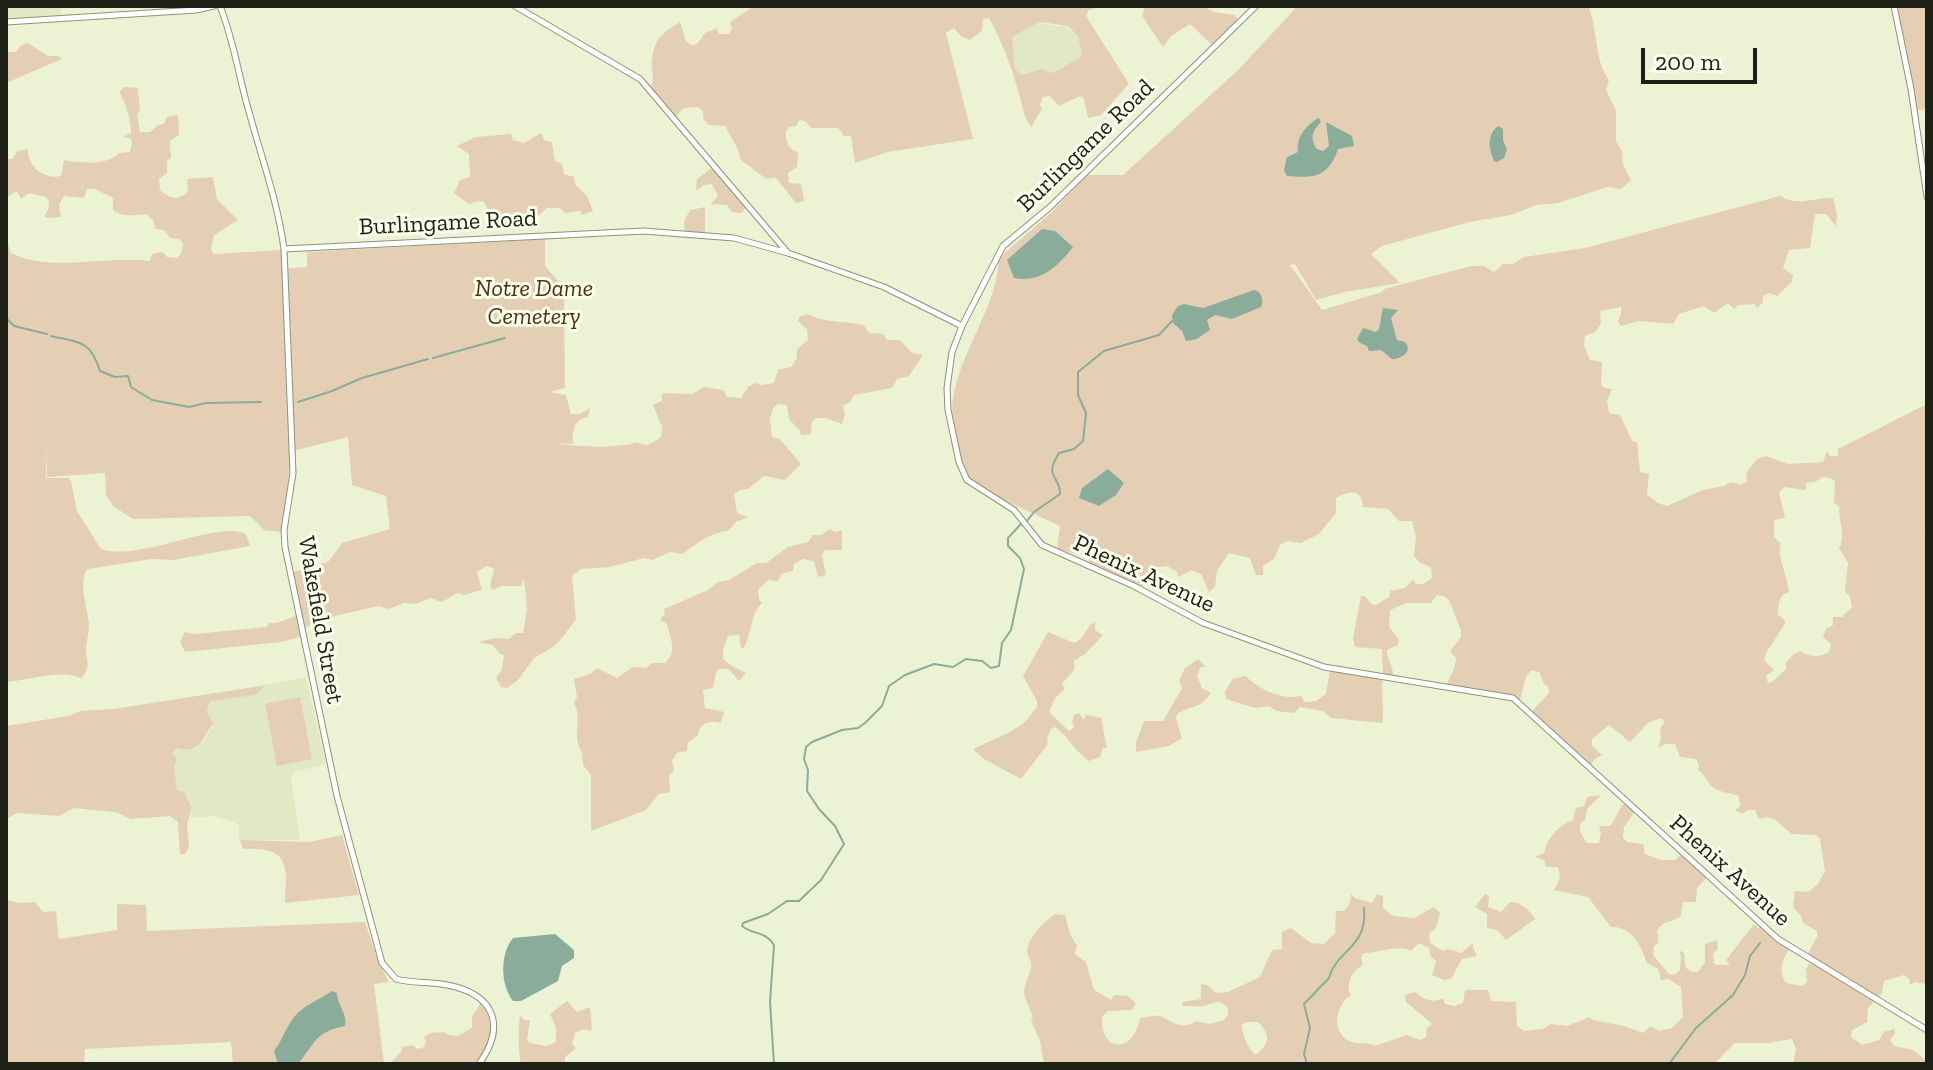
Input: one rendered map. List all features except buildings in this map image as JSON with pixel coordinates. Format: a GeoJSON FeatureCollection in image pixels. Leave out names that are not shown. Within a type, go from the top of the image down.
{"type":"FeatureCollection","features":[{"type":"Feature","properties":{"kind":"street"},"geometry":{"type":"LineString","coordinates":[[6,22],[196,10],[214,6]]}},
{"type":"Feature","properties":{"kind":"street","name":"Wakefield Street"},"geometry":{"type":"LineString","coordinates":[[220,6],[276,201],[284,249],[293,473],[284,541],[337,796],[384,967],[400,980],[455,987],[472,993],[485,1003],[492,1013],[495,1029],[479,1064]]}},
{"type":"Feature","properties":{"kind":"street"},"geometry":{"type":"LineString","coordinates":[[515,6],[640,79],[788,253],[884,287],[962,326]]}},
{"type":"Feature","properties":{"kind":"street","name":"Burlingame Road"},"geometry":{"type":"LineString","coordinates":[[962,326],[1003,246],[1050,207],[1256,6]]}},
{"type":"Feature","properties":{"kind":"street"},"geometry":{"type":"LineString","coordinates":[[1894,6],[1911,89],[1927,197]]}},
{"type":"Feature","properties":{"kind":"street","name":"Burlingame Road"},"geometry":{"type":"LineString","coordinates":[[284,249],[623,231],[734,238],[788,253]]}},
{"type":"Feature","properties":{"kind":"street","name":"Phenix Avenue"},"geometry":{"type":"LineString","coordinates":[[962,326],[952,352],[947,388],[948,410],[959,462],[967,480],[1011,508],[1035,539],[1048,549],[1134,586],[1203,623],[1307,661],[1381,678],[1513,698],[1778,939],[1927,1030]]}},
{"type":"Feature","properties":{"kind":"shaded area"},"geometry":{"type":"Polygon","coordinates":[[[6,6],[60,6],[61,17],[6,22],[6,6]]]}},
{"type":"Feature","properties":{"kind":"shaded area"},"geometry":{"type":"Polygon","coordinates":[[[1039,22],[1069,26],[1078,37],[1082,53],[1053,73],[1047,70],[1022,75],[1015,69],[1011,37],[1039,22]]]}},
{"type":"Feature","properties":{"kind":"shaded area"},"geometry":{"type":"Polygon","coordinates":[[[1319,118],[1321,122],[1313,138],[1317,149],[1323,151],[1329,146],[1326,122],[1352,136],[1354,146],[1338,149],[1330,166],[1319,174],[1287,176],[1284,170],[1287,157],[1298,152],[1303,132],[1319,118]]]}},
{"type":"Feature","properties":{"kind":"shaded area"},"geometry":{"type":"Polygon","coordinates":[[[1498,126],[1503,129],[1507,150],[1504,158],[1497,162],[1494,161],[1490,142],[1498,126]]]}},
{"type":"Feature","properties":{"kind":"shaded area"},"geometry":{"type":"Polygon","coordinates":[[[1042,229],[1055,231],[1073,247],[1048,272],[1032,278],[1014,278],[1007,260],[1042,229]]]}},
{"type":"Feature","properties":{"kind":"shaded area"},"geometry":{"type":"Polygon","coordinates":[[[1254,290],[1262,297],[1261,307],[1232,319],[1215,315],[1207,320],[1210,330],[1197,339],[1186,341],[1182,331],[1173,323],[1172,315],[1178,306],[1184,304],[1203,308],[1254,290]]]}},
{"type":"Feature","properties":{"kind":"shaded area"},"geometry":{"type":"Polygon","coordinates":[[[1383,308],[1398,310],[1391,318],[1397,340],[1405,342],[1408,349],[1399,358],[1392,359],[1381,350],[1369,351],[1357,339],[1363,328],[1376,332],[1379,329],[1383,308]]]}},
{"type":"Feature","properties":{"kind":"shaded area"},"geometry":{"type":"Polygon","coordinates":[[[1108,469],[1124,483],[1116,495],[1099,506],[1079,498],[1082,488],[1108,469]]]}},
{"type":"Feature","properties":{"kind":"shaded area"},"geometry":{"type":"Polygon","coordinates":[[[306,677],[326,765],[296,771],[291,778],[300,840],[240,840],[239,826],[234,822],[213,816],[191,818],[192,805],[184,792],[177,790],[174,767],[177,759],[172,753],[177,748],[204,742],[213,723],[207,712],[210,701],[306,677]]]}},
{"type":"Feature","properties":{"kind":"shaded area"},"geometry":{"type":"Polygon","coordinates":[[[555,934],[574,950],[574,958],[562,966],[558,981],[521,1001],[513,1001],[503,969],[513,938],[555,934]]]}},
{"type":"Feature","properties":{"kind":"shaded area"},"geometry":{"type":"Polygon","coordinates":[[[332,991],[337,993],[345,1026],[322,1035],[298,1064],[278,1064],[274,1051],[294,1017],[332,991]]]}},
{"type":"Feature","properties":{"kind":"green space"},"geometry":{"type":"Polygon","coordinates":[[[754,6],[1103,6],[1089,10],[1086,16],[1129,84],[1101,115],[1088,118],[1084,99],[1080,96],[1059,106],[1050,96],[1043,97],[1042,109],[1031,127],[1024,114],[1006,54],[989,18],[983,19],[982,31],[970,40],[954,28],[946,33],[973,139],[888,152],[855,163],[851,136],[844,136],[838,128],[811,128],[800,120],[786,131],[788,144],[798,152],[797,167],[788,173],[789,183],[801,184],[804,201],[796,203],[776,178],[766,179],[740,159],[726,126],[709,125],[698,107],[684,108],[674,118],[650,89],[655,47],[666,31],[680,22],[686,41],[691,45],[697,44],[705,33],[717,28],[719,34],[729,34],[732,28],[730,22],[754,6]],[[1039,22],[1012,37],[1015,69],[1022,75],[1042,69],[1053,73],[1080,57],[1078,37],[1069,26],[1039,22]]]}},
{"type":"Feature","properties":{"kind":"green space"},"geometry":{"type":"Polygon","coordinates":[[[1145,6],[1203,6],[1214,12],[1234,15],[1241,23],[1215,48],[1190,24],[1171,36],[1163,47],[1142,16],[1145,6]]]}},
{"type":"Feature","properties":{"kind":"green space"},"geometry":{"type":"Polygon","coordinates":[[[1293,6],[1588,6],[1598,53],[1609,80],[1606,90],[1616,110],[1616,141],[1631,180],[1621,189],[1607,187],[1558,203],[1536,205],[1511,215],[1470,222],[1382,246],[1371,254],[1400,283],[1316,300],[1295,264],[1290,265],[1322,310],[1384,289],[1471,266],[1484,266],[1494,272],[1503,264],[1513,264],[1524,257],[1585,248],[1780,196],[1800,201],[1833,198],[1836,226],[1826,214],[1815,214],[1810,248],[1789,250],[1783,268],[1793,275],[1792,282],[1777,296],[1769,293],[1763,296],[1758,308],[1754,304],[1739,305],[1734,309],[1728,303],[1714,313],[1704,306],[1679,314],[1673,324],[1638,321],[1621,326],[1618,321],[1621,307],[1600,311],[1601,324],[1595,332],[1585,336],[1584,345],[1590,360],[1602,362],[1601,385],[1612,389],[1607,401],[1609,413],[1620,415],[1632,441],[1637,442],[1640,472],[1649,474],[1647,495],[1667,506],[1731,482],[1741,485],[1747,481],[1746,473],[1757,459],[1766,456],[1788,464],[1823,462],[1827,451],[1830,456],[1838,456],[1838,449],[1927,404],[1927,531],[1923,534],[1927,534],[1927,984],[1915,982],[1910,985],[1904,975],[1884,981],[1882,993],[1868,1008],[1867,1022],[1852,1030],[1851,1037],[1862,1045],[1879,1040],[1884,1032],[1894,1029],[1890,1040],[1894,1046],[1913,1050],[1927,1064],[1793,1064],[1796,1049],[1792,1039],[1735,1043],[1714,1064],[1044,1064],[1025,996],[1031,966],[1027,950],[1034,934],[1055,914],[1065,915],[1077,946],[1075,954],[1086,962],[1094,990],[1111,1000],[1115,995],[1128,996],[1136,1003],[1132,1010],[1108,1011],[1102,1017],[1106,1037],[1118,1044],[1131,1038],[1140,1018],[1160,1016],[1181,1025],[1224,1020],[1228,1008],[1222,1003],[1183,1006],[1182,1002],[1201,999],[1201,984],[1216,993],[1228,992],[1260,977],[1272,950],[1282,949],[1282,932],[1291,928],[1311,943],[1324,944],[1335,933],[1336,911],[1344,911],[1350,903],[1351,894],[1372,903],[1377,894],[1383,896],[1383,908],[1393,916],[1414,918],[1434,907],[1440,913],[1436,928],[1429,934],[1430,943],[1443,951],[1447,949],[1461,953],[1473,943],[1477,956],[1462,959],[1451,979],[1444,980],[1432,975],[1436,961],[1431,957],[1429,948],[1419,943],[1411,951],[1394,949],[1364,953],[1361,957],[1363,965],[1349,982],[1351,995],[1338,1013],[1338,1028],[1347,1040],[1375,1046],[1407,1035],[1420,1040],[1426,1037],[1427,1028],[1432,1024],[1406,1002],[1405,995],[1415,992],[1428,1000],[1443,998],[1445,1004],[1455,1006],[1463,1003],[1465,990],[1488,990],[1491,1001],[1516,1002],[1517,1026],[1524,1031],[1543,1029],[1551,1024],[1567,1026],[1590,1017],[1643,1033],[1651,1026],[1659,1031],[1672,1028],[1683,1017],[1681,987],[1668,979],[1661,980],[1658,969],[1647,963],[1635,938],[1625,930],[1611,927],[1588,897],[1554,890],[1560,878],[1558,867],[1546,867],[1544,860],[1535,857],[1544,853],[1558,829],[1573,820],[1576,808],[1584,806],[1587,797],[1601,795],[1587,809],[1585,820],[1580,824],[1580,832],[1587,843],[1599,843],[1599,826],[1610,826],[1625,802],[1636,810],[1624,827],[1623,837],[1627,842],[1643,844],[1645,854],[1661,860],[1675,860],[1683,853],[1708,876],[1697,888],[1696,902],[1683,902],[1681,916],[1662,925],[1657,931],[1659,943],[1654,946],[1653,955],[1669,974],[1674,975],[1680,970],[1679,950],[1684,953],[1686,968],[1698,972],[1705,962],[1705,944],[1717,940],[1714,963],[1728,965],[1726,960],[1754,924],[1758,928],[1762,925],[1790,948],[1781,969],[1786,983],[1802,986],[1807,982],[1806,969],[1811,961],[1806,957],[1817,931],[1803,923],[1793,907],[1795,891],[1808,892],[1818,884],[1825,871],[1820,839],[1816,835],[1792,834],[1774,819],[1759,819],[1755,810],[1742,814],[1735,810],[1740,806],[1739,796],[1712,786],[1698,770],[1696,759],[1680,757],[1675,744],[1658,748],[1660,728],[1665,722],[1661,718],[1648,723],[1630,742],[1609,725],[1592,739],[1592,746],[1602,755],[1589,767],[1531,712],[1549,693],[1539,672],[1532,670],[1529,674],[1519,702],[1446,687],[1456,658],[1450,651],[1461,637],[1461,631],[1449,600],[1444,596],[1437,595],[1431,603],[1407,603],[1390,610],[1389,627],[1399,640],[1398,645],[1387,650],[1393,678],[1382,679],[1383,723],[1331,718],[1323,711],[1300,707],[1294,713],[1276,711],[1269,706],[1255,708],[1226,699],[1225,691],[1233,679],[1245,676],[1271,693],[1286,697],[1301,696],[1305,702],[1316,701],[1326,694],[1330,669],[1383,678],[1382,649],[1355,647],[1353,638],[1361,596],[1376,605],[1389,597],[1390,591],[1405,588],[1413,580],[1416,584],[1423,584],[1432,578],[1431,567],[1420,563],[1414,556],[1416,537],[1412,521],[1399,521],[1388,509],[1363,507],[1357,494],[1346,494],[1336,498],[1336,513],[1319,534],[1301,543],[1287,541],[1280,545],[1274,559],[1263,566],[1263,575],[1256,575],[1250,558],[1229,553],[1217,571],[1215,586],[1209,592],[1201,574],[1192,570],[1178,577],[1177,572],[1167,566],[1152,568],[1141,589],[1088,566],[1091,556],[1057,550],[1060,526],[970,484],[953,430],[954,392],[991,297],[999,258],[1053,211],[1087,175],[1123,175],[1238,70],[1295,9],[1293,6]],[[1823,477],[1806,483],[1806,490],[1784,487],[1779,493],[1785,518],[1774,520],[1774,537],[1780,543],[1789,592],[1781,598],[1778,614],[1786,622],[1764,660],[1774,670],[1766,676],[1768,683],[1786,669],[1786,662],[1794,654],[1801,651],[1815,656],[1829,652],[1831,644],[1823,637],[1826,629],[1833,625],[1833,617],[1842,617],[1852,607],[1850,596],[1845,592],[1848,563],[1839,548],[1842,534],[1839,507],[1834,502],[1835,482],[1823,477]],[[1258,1022],[1242,1024],[1243,1032],[1248,1046],[1256,1055],[1264,1047],[1267,1035],[1258,1022]]]}},
{"type":"Feature","properties":{"kind":"green space"},"geometry":{"type":"Polygon","coordinates":[[[1894,6],[1927,6],[1927,106],[1923,110],[1914,110],[1894,6]]]}},
{"type":"Feature","properties":{"kind":"green space"},"geometry":{"type":"Polygon","coordinates":[[[28,43],[48,56],[62,59],[6,83],[6,52],[16,52],[28,43]]]}},
{"type":"Feature","properties":{"kind":"green space","name":"Notre Dame Cemetery"},"geometry":{"type":"Polygon","coordinates":[[[124,87],[138,88],[140,132],[150,132],[164,124],[167,117],[178,115],[179,135],[170,141],[171,158],[167,161],[167,173],[159,179],[160,190],[178,198],[188,191],[187,179],[213,177],[217,199],[238,220],[214,235],[211,249],[214,254],[282,250],[283,269],[307,267],[307,252],[545,239],[545,266],[558,281],[564,283],[565,388],[549,392],[566,395],[571,414],[580,414],[590,408],[588,417],[574,427],[573,444],[557,443],[597,447],[637,442],[649,444],[661,437],[662,427],[653,405],[662,401],[662,393],[692,394],[704,387],[723,390],[727,397],[741,398],[749,386],[774,383],[778,370],[791,367],[797,358],[797,349],[808,340],[807,329],[798,321],[799,317],[807,314],[829,321],[864,325],[869,333],[883,334],[887,340],[900,340],[912,353],[923,355],[909,376],[897,379],[892,388],[854,395],[843,406],[845,414],[842,424],[816,418],[812,422],[811,434],[801,435],[789,419],[787,405],[778,404],[773,408],[770,419],[772,437],[780,439],[801,464],[785,480],[764,476],[748,489],[734,494],[737,513],[748,517],[736,522],[728,531],[704,539],[683,554],[670,552],[652,560],[644,558],[610,567],[581,569],[572,576],[576,619],[553,647],[534,658],[518,680],[507,688],[501,687],[496,678],[502,669],[504,655],[493,645],[478,642],[509,639],[516,633],[523,633],[527,609],[524,579],[521,586],[502,586],[493,590],[490,586],[494,569],[487,566],[477,572],[482,590],[464,595],[458,593],[442,602],[430,598],[389,609],[379,606],[343,614],[318,621],[303,629],[303,636],[281,642],[185,652],[180,642],[185,632],[195,634],[266,627],[299,615],[291,572],[329,561],[342,543],[390,529],[386,496],[352,485],[348,437],[293,451],[281,532],[264,530],[250,516],[133,519],[113,506],[106,495],[105,473],[47,477],[46,444],[46,478],[68,478],[71,481],[77,511],[101,549],[118,552],[137,550],[233,531],[246,534],[250,546],[173,560],[152,559],[87,569],[83,589],[89,625],[88,665],[84,675],[81,679],[56,675],[6,682],[6,238],[11,253],[26,259],[61,263],[150,261],[152,254],[163,252],[167,257],[177,258],[183,243],[170,238],[164,230],[156,229],[153,220],[146,214],[117,213],[113,210],[113,198],[95,189],[87,189],[84,198],[64,196],[59,205],[61,217],[47,218],[44,216],[49,207],[46,197],[29,193],[21,199],[17,191],[6,195],[6,159],[12,159],[18,151],[28,149],[34,166],[43,174],[55,177],[61,176],[64,160],[101,162],[119,153],[130,152],[132,142],[130,138],[123,137],[131,133],[128,112],[119,92],[124,87]]]}},
{"type":"Feature","properties":{"kind":"green space"},"geometry":{"type":"Polygon","coordinates":[[[541,133],[544,140],[552,142],[555,161],[562,164],[564,174],[574,177],[575,184],[587,196],[593,211],[582,215],[580,211],[565,213],[560,208],[547,208],[538,216],[488,217],[483,201],[470,205],[454,193],[460,180],[470,177],[469,154],[457,146],[476,137],[511,134],[513,140],[524,143],[541,133]]]}},
{"type":"Feature","properties":{"kind":"green space"},"geometry":{"type":"Polygon","coordinates":[[[714,166],[748,206],[741,213],[732,212],[727,205],[711,204],[718,196],[712,184],[696,191],[697,179],[714,166]]]}},
{"type":"Feature","properties":{"kind":"green space"},"geometry":{"type":"Polygon","coordinates":[[[705,207],[705,234],[685,233],[684,221],[690,210],[705,207]]]}},
{"type":"Feature","properties":{"kind":"green space"},"geometry":{"type":"Polygon","coordinates":[[[830,529],[835,532],[842,530],[842,550],[825,550],[822,555],[826,575],[818,577],[814,561],[803,559],[794,564],[793,571],[781,574],[778,581],[768,580],[758,590],[762,603],[755,613],[743,649],[739,635],[728,636],[723,659],[746,673],[739,681],[729,669],[719,669],[713,688],[703,690],[705,708],[724,712],[721,723],[703,725],[698,736],[688,742],[687,751],[677,753],[672,761],[674,770],[669,776],[670,792],[659,794],[646,810],[591,831],[591,775],[583,765],[577,740],[574,679],[597,668],[617,678],[633,667],[646,668],[652,663],[665,663],[672,649],[667,624],[660,620],[664,609],[708,590],[718,582],[729,580],[757,563],[766,563],[788,547],[808,542],[813,535],[821,535],[830,529]]]}},
{"type":"Feature","properties":{"kind":"green space"},"geometry":{"type":"Polygon","coordinates":[[[1095,622],[1095,630],[1103,635],[1074,661],[1074,670],[1062,684],[1065,689],[1055,698],[1049,712],[1069,731],[1074,727],[1074,715],[1079,713],[1084,720],[1086,715],[1101,718],[1107,748],[1103,748],[1100,757],[1089,761],[1055,727],[1047,738],[1048,744],[1021,779],[984,759],[975,748],[1021,726],[1037,707],[1037,701],[1023,676],[1048,632],[1074,643],[1095,622]]]}},
{"type":"Feature","properties":{"kind":"green space"},"geometry":{"type":"Polygon","coordinates":[[[1198,659],[1205,666],[1200,668],[1197,676],[1202,688],[1211,693],[1199,704],[1177,714],[1182,738],[1169,746],[1136,752],[1136,742],[1144,721],[1163,721],[1182,688],[1179,680],[1185,668],[1198,659]]]}},
{"type":"Feature","properties":{"kind":"green space"},"geometry":{"type":"Polygon","coordinates":[[[266,685],[255,695],[210,701],[207,712],[213,723],[203,740],[195,747],[177,748],[172,753],[177,759],[174,767],[177,790],[184,792],[192,807],[187,825],[189,847],[185,854],[180,854],[178,822],[170,816],[131,819],[116,812],[74,808],[59,816],[17,813],[6,819],[6,726],[68,716],[80,711],[114,709],[266,685]]]}},
{"type":"Feature","properties":{"kind":"green space"},"geometry":{"type":"Polygon","coordinates":[[[300,697],[312,759],[277,766],[265,704],[300,697]]]}},
{"type":"Feature","properties":{"kind":"green space"},"geometry":{"type":"Polygon","coordinates":[[[342,835],[359,895],[285,903],[286,878],[282,861],[270,851],[243,849],[240,840],[309,842],[342,835]]]}},
{"type":"Feature","properties":{"kind":"green space"},"geometry":{"type":"Polygon","coordinates":[[[1485,894],[1489,896],[1488,907],[1501,912],[1510,902],[1518,903],[1535,919],[1506,940],[1497,930],[1487,928],[1487,914],[1475,907],[1485,894]]]}},
{"type":"Feature","properties":{"kind":"green space"},"geometry":{"type":"Polygon","coordinates":[[[6,900],[35,902],[43,912],[56,911],[59,939],[117,930],[117,904],[146,905],[147,931],[365,922],[378,961],[389,982],[374,984],[384,1064],[233,1064],[231,1042],[85,1049],[84,1064],[6,1064],[6,900]]]}},
{"type":"Feature","properties":{"kind":"green space"},"geometry":{"type":"Polygon","coordinates":[[[483,999],[494,1014],[495,1031],[483,1064],[393,1064],[392,1061],[402,1051],[401,1047],[424,1047],[424,1037],[430,1033],[444,1032],[458,1036],[472,1028],[472,1017],[483,999]]]}},
{"type":"Feature","properties":{"kind":"green space"},"geometry":{"type":"Polygon","coordinates":[[[567,1001],[577,1012],[590,1007],[591,1031],[584,1029],[575,1033],[572,1044],[576,1048],[565,1057],[565,1064],[521,1064],[520,1015],[524,1020],[530,1020],[527,1040],[546,1046],[556,1042],[556,1028],[550,1014],[567,1001]]]}},
{"type":"Feature","properties":{"kind":"waterway"},"geometry":{"type":"LineString","coordinates":[[6,318],[14,326],[47,334]]}},
{"type":"Feature","properties":{"kind":"waterway"},"geometry":{"type":"LineString","coordinates":[[1027,521],[1034,512],[1060,494],[1052,472],[1059,453],[1074,449],[1083,441],[1086,413],[1078,395],[1078,372],[1104,351],[1159,335],[1172,321]]}},
{"type":"Feature","properties":{"kind":"waterway"},"geometry":{"type":"LineString","coordinates":[[51,336],[83,344],[92,353],[100,371],[115,377],[128,376],[131,387],[152,400],[189,407],[206,403],[261,402]]}},
{"type":"Feature","properties":{"kind":"waterway"},"geometry":{"type":"LineString","coordinates":[[433,358],[505,338]]}},
{"type":"Feature","properties":{"kind":"waterway"},"geometry":{"type":"LineString","coordinates":[[298,402],[362,378],[428,359]]}},
{"type":"Feature","properties":{"kind":"waterway"},"geometry":{"type":"LineString","coordinates":[[774,1064],[770,1002],[774,945],[767,937],[742,926],[787,901],[799,901],[821,880],[844,844],[835,826],[807,791],[806,747],[865,723],[882,706],[889,686],[905,675],[934,664],[953,667],[966,659],[982,661],[991,668],[999,666],[1002,643],[1011,630],[1024,569],[1020,558],[1008,546],[1008,538],[1021,524]]}},
{"type":"Feature","properties":{"kind":"waterway"},"geometry":{"type":"LineString","coordinates":[[1307,1064],[1304,1054],[1310,1028],[1304,1004],[1329,978],[1338,961],[1357,940],[1364,921],[1364,908]]}},
{"type":"Feature","properties":{"kind":"waterway"},"geometry":{"type":"LineString","coordinates":[[1669,1064],[1696,1028],[1733,995],[1745,975],[1750,956],[1760,943]]}}]}
